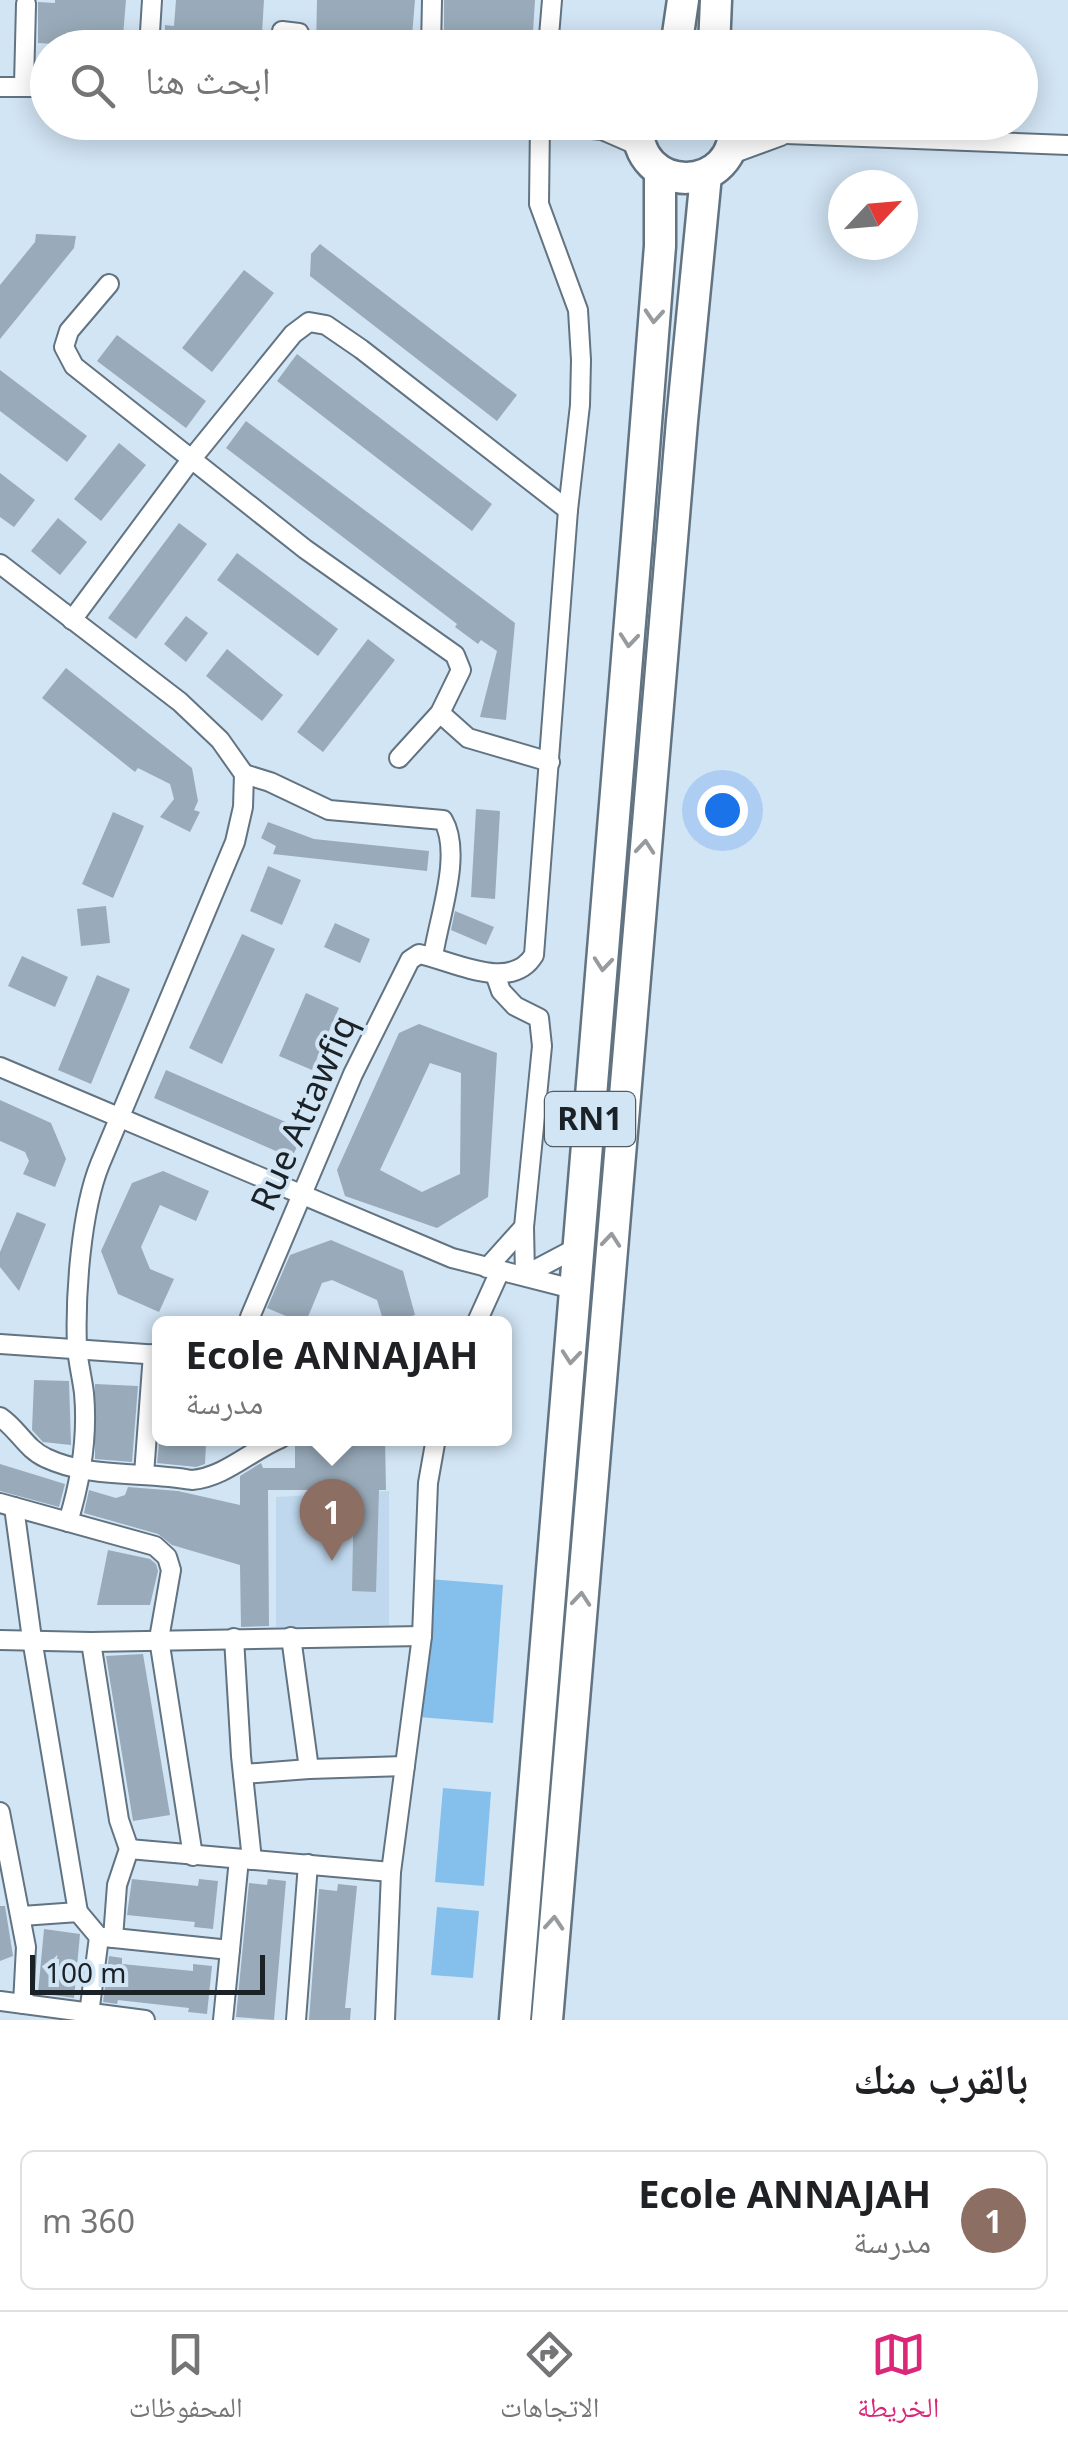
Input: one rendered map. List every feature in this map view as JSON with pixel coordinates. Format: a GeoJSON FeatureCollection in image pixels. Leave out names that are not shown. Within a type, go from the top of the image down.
{"type":"FeatureCollection","features":[{"type":"Feature","properties":{"kind":"highway"},"geometry":{"type":"LineString","coordinates":[[678,30],[682,0]]}},
{"type":"Feature","properties":{"kind":"highway"},"geometry":{"type":"LineString","coordinates":[[715,30],[716,0]]}},
{"type":"Feature","properties":{"kind":"highway"},"geometry":{"type":"LineString","coordinates":[[643,140],[660,171],[682,179],[717,165]]}},
{"type":"Feature","properties":{"kind":"highway","name":"RN1"},"geometry":{"type":"LineString","coordinates":[[547,2020],[675,500],[717,165],[733,140]]}},
{"type":"Feature","properties":{"kind":"highway","name":"RN1"},"geometry":{"type":"LineString","coordinates":[[515,2020],[660,246],[660,171]]}},
{"type":"Feature","properties":{"kind":"street"},"geometry":{"type":"LineString","coordinates":[[150,30],[152,0]]}},
{"type":"Feature","properties":{"kind":"street"},"geometry":{"type":"LineString","coordinates":[[431,30],[432,0]]}},
{"type":"Feature","properties":{"kind":"street"},"geometry":{"type":"LineString","coordinates":[[550,30],[552,0]]}},
{"type":"Feature","properties":{"kind":"street"},"geometry":{"type":"LineString","coordinates":[[24,85],[26,4]]}},
{"type":"Feature","properties":{"kind":"street"},"geometry":{"type":"LineString","coordinates":[[0,87],[30,86]]}},
{"type":"Feature","properties":{"kind":"street"},"geometry":{"type":"LineString","coordinates":[[244,774],[328,810],[444,820],[450,845],[448,874],[433,957],[496,974],[514,973],[529,964],[534,955],[568,510],[580,405],[579,318],[539,204],[536,140]]}},
{"type":"Feature","properties":{"kind":"street"},"geometry":{"type":"LineString","coordinates":[[717,165],[773,140]]}},
{"type":"Feature","properties":{"kind":"street"},"geometry":{"type":"LineString","coordinates":[[940,140],[1068,145]]}},
{"type":"Feature","properties":{"kind":"street"},"geometry":{"type":"LineString","coordinates":[[109,284],[66,336],[67,357],[91,382],[190,461],[450,650],[460,670],[440,713],[399,758]]}},
{"type":"Feature","properties":{"kind":"street"},"geometry":{"type":"LineString","coordinates":[[72,620],[190,461],[300,326],[316,322],[361,349],[568,510]]}},
{"type":"Feature","properties":{"kind":"street"},"geometry":{"type":"LineString","coordinates":[[0,564],[203,722],[234,756],[244,774],[243,807],[235,842],[88,1198],[77,1348],[85,1412],[81,1470],[68,1522]]}},
{"type":"Feature","properties":{"kind":"street"},"geometry":{"type":"LineString","coordinates":[[440,713],[468,738],[550,762]]}},
{"type":"Feature","properties":{"kind":"street","name":"Rue Attawfiq"},"geometry":{"type":"LineString","coordinates":[[250,1316],[353,1074],[403,972],[414,956],[433,957]]}},
{"type":"Feature","properties":{"kind":"street"},"geometry":{"type":"LineString","coordinates":[[496,974],[501,991],[515,1006],[535,1014],[542,1023],[524,1227],[525,1274]]}},
{"type":"Feature","properties":{"kind":"street"},"geometry":{"type":"LineString","coordinates":[[0,1067],[452,1258],[576,1290]]}},
{"type":"Feature","properties":{"kind":"street"},"geometry":{"type":"LineString","coordinates":[[479,1316],[494,1269],[524,1227]]}},
{"type":"Feature","properties":{"kind":"street"},"geometry":{"type":"LineString","coordinates":[[525,1274],[580,1246]]}},
{"type":"Feature","properties":{"kind":"street"},"geometry":{"type":"LineString","coordinates":[[0,1344],[152,1355]]}},
{"type":"Feature","properties":{"kind":"street"},"geometry":{"type":"LineString","coordinates":[[144,1474],[152,1395]]}},
{"type":"Feature","properties":{"kind":"street"},"geometry":{"type":"LineString","coordinates":[[0,1417],[12,1425],[30,1449],[81,1470],[192,1480],[210,1478],[263,1446]]}},
{"type":"Feature","properties":{"kind":"street"},"geometry":{"type":"LineString","coordinates":[[385,2020],[391,1872],[422,1636],[428,1483],[435,1446]]}},
{"type":"Feature","properties":{"kind":"street"},"geometry":{"type":"LineString","coordinates":[[192,1856],[159,1640],[171,1570],[167,1557],[155,1546],[7,1505],[78,1912],[106,1937],[230,1950]]}},
{"type":"Feature","properties":{"kind":"street"},"geometry":{"type":"LineString","coordinates":[[0,1640],[422,1636]]}},
{"type":"Feature","properties":{"kind":"street"},"geometry":{"type":"LineString","coordinates":[[291,1637],[309,1769]]}},
{"type":"Feature","properties":{"kind":"street"},"geometry":{"type":"LineString","coordinates":[[224,2020],[230,1950],[246,1860],[234,1638]]}},
{"type":"Feature","properties":{"kind":"street"},"geometry":{"type":"LineString","coordinates":[[81,2015],[129,1849],[119,1820],[91,1642]]}},
{"type":"Feature","properties":{"kind":"street"},"geometry":{"type":"LineString","coordinates":[[243,1774],[405,1766]]}},
{"type":"Feature","properties":{"kind":"street"},"geometry":{"type":"LineString","coordinates":[[0,1812],[26,1947],[23,2004]]}},
{"type":"Feature","properties":{"kind":"street"},"geometry":{"type":"LineString","coordinates":[[129,1849],[391,1872]]}},
{"type":"Feature","properties":{"kind":"street"},"geometry":{"type":"LineString","coordinates":[[296,2020],[308,1864]]}},
{"type":"Feature","properties":{"kind":"street"},"geometry":{"type":"LineString","coordinates":[[22,1916],[78,1912]]}},
{"type":"Feature","properties":{"kind":"street"},"geometry":{"type":"LineString","coordinates":[[0,2000],[81,2015],[145,2020]]}},
{"type":"Feature","properties":{"kind":"shaded area"},"geometry":{"type":"Polygon","coordinates":[[[389,1491],[389,1625],[276,1627],[276,1497],[389,1491]]]}},
{"type":"Feature","properties":{"kind":"shaded area"},"geometry":{"type":"Polygon","coordinates":[[[429,1579],[503,1585],[493,1723],[419,1717],[429,1579]]]}},
{"type":"Feature","properties":{"kind":"shaded area"},"geometry":{"type":"Polygon","coordinates":[[[443,1788],[491,1792],[484,1886],[435,1882],[443,1788]]]}},
{"type":"Feature","properties":{"kind":"shaded area"},"geometry":{"type":"Polygon","coordinates":[[[437,1907],[479,1911],[473,1978],[431,1975],[437,1907]]]}},
{"type":"Feature","properties":{"kind":"building"},"geometry":{"type":"Polygon","coordinates":[[[126,0],[124,30],[38,30],[38,2],[126,0]]]}},
{"type":"Feature","properties":{"kind":"building"},"geometry":{"type":"Polygon","coordinates":[[[176,0],[264,0],[262,30],[165,30],[165,25],[174,26],[176,0]]]}},
{"type":"Feature","properties":{"kind":"building"},"geometry":{"type":"Polygon","coordinates":[[[317,0],[415,0],[412,30],[316,30],[317,0]]]}},
{"type":"Feature","properties":{"kind":"building"},"geometry":{"type":"Polygon","coordinates":[[[444,0],[535,0],[533,30],[444,30],[444,0]]]}},
{"type":"Feature","properties":{"kind":"building"},"geometry":{"type":"Polygon","coordinates":[[[36,234],[76,236],[74,248],[0,339],[0,285],[35,242],[36,234]]]}},
{"type":"Feature","properties":{"kind":"building"},"geometry":{"type":"Polygon","coordinates":[[[320,244],[517,395],[497,421],[310,276],[311,254],[320,244]]]}},
{"type":"Feature","properties":{"kind":"building"},"geometry":{"type":"Polygon","coordinates":[[[244,270],[274,293],[212,372],[182,348],[244,270]]]}},
{"type":"Feature","properties":{"kind":"building"},"geometry":{"type":"Polygon","coordinates":[[[117,335],[206,401],[186,428],[97,361],[117,335]]]}},
{"type":"Feature","properties":{"kind":"building"},"geometry":{"type":"Polygon","coordinates":[[[297,354],[492,504],[472,531],[277,381],[297,354]]]}},
{"type":"Feature","properties":{"kind":"building"},"geometry":{"type":"Polygon","coordinates":[[[0,370],[87,436],[67,462],[0,411],[0,370]]]}},
{"type":"Feature","properties":{"kind":"building"},"geometry":{"type":"Polygon","coordinates":[[[246,421],[515,623],[506,720],[480,717],[497,651],[481,640],[478,644],[455,627],[457,624],[226,448],[246,421]]]}},
{"type":"Feature","properties":{"kind":"building"},"geometry":{"type":"Polygon","coordinates":[[[119,443],[146,465],[101,521],[74,499],[119,443]]]}},
{"type":"Feature","properties":{"kind":"building"},"geometry":{"type":"Polygon","coordinates":[[[0,473],[35,500],[14,527],[0,517],[0,473]]]}},
{"type":"Feature","properties":{"kind":"building"},"geometry":{"type":"Polygon","coordinates":[[[58,518],[87,542],[60,575],[31,551],[58,518]]]}},
{"type":"Feature","properties":{"kind":"building"},"geometry":{"type":"Polygon","coordinates":[[[179,523],[207,544],[136,639],[108,618],[179,523]]]}},
{"type":"Feature","properties":{"kind":"building"},"geometry":{"type":"Polygon","coordinates":[[[237,553],[338,629],[318,656],[217,580],[237,553]]]}},
{"type":"Feature","properties":{"kind":"building"},"geometry":{"type":"Polygon","coordinates":[[[186,616],[208,633],[186,662],[164,644],[186,616]]]}},
{"type":"Feature","properties":{"kind":"building"},"geometry":{"type":"Polygon","coordinates":[[[368,639],[395,660],[323,752],[297,732],[368,639]]]}},
{"type":"Feature","properties":{"kind":"building"},"geometry":{"type":"Polygon","coordinates":[[[227,649],[283,695],[262,721],[206,676],[227,649]]]}},
{"type":"Feature","properties":{"kind":"building"},"geometry":{"type":"Polygon","coordinates":[[[66,668],[192,768],[198,801],[194,810],[200,812],[190,832],[160,817],[174,799],[170,784],[138,768],[135,772],[42,698],[66,668]]]}},
{"type":"Feature","properties":{"kind":"building"},"geometry":{"type":"Polygon","coordinates":[[[476,809],[500,811],[495,899],[471,897],[476,809]]]}},
{"type":"Feature","properties":{"kind":"building"},"geometry":{"type":"Polygon","coordinates":[[[113,812],[144,826],[113,898],[82,884],[113,812]]]}},
{"type":"Feature","properties":{"kind":"building"},"geometry":{"type":"Polygon","coordinates":[[[268,822],[314,839],[429,851],[427,871],[273,854],[276,846],[261,838],[268,822]]]}},
{"type":"Feature","properties":{"kind":"building"},"geometry":{"type":"Polygon","coordinates":[[[268,866],[301,880],[282,925],[250,911],[268,866]]]}},
{"type":"Feature","properties":{"kind":"building"},"geometry":{"type":"Polygon","coordinates":[[[106,906],[110,943],[81,946],[77,909],[106,906]]]}},
{"type":"Feature","properties":{"kind":"building"},"geometry":{"type":"Polygon","coordinates":[[[455,911],[494,927],[486,945],[451,930],[455,911]]]}},
{"type":"Feature","properties":{"kind":"building"},"geometry":{"type":"Polygon","coordinates":[[[335,923],[370,939],[360,963],[324,947],[335,923]]]}},
{"type":"Feature","properties":{"kind":"building"},"geometry":{"type":"Polygon","coordinates":[[[242,934],[275,949],[222,1064],[189,1048],[242,934]]]}},
{"type":"Feature","properties":{"kind":"building"},"geometry":{"type":"Polygon","coordinates":[[[22,956],[68,977],[55,1007],[8,986],[22,956]]]}},
{"type":"Feature","properties":{"kind":"building"},"geometry":{"type":"Polygon","coordinates":[[[97,975],[130,989],[91,1084],[58,1070],[97,975]]]}},
{"type":"Feature","properties":{"kind":"building"},"geometry":{"type":"Polygon","coordinates":[[[306,993],[339,1008],[312,1070],[279,1056],[306,993]]]}},
{"type":"Feature","properties":{"kind":"building"},"geometry":{"type":"Polygon","coordinates":[[[419,1024],[497,1053],[488,1197],[437,1228],[345,1196],[337,1170],[399,1033],[419,1024]],[[430,1063],[380,1170],[422,1192],[460,1174],[461,1073],[430,1063]]]}},
{"type":"Feature","properties":{"kind":"building"},"geometry":{"type":"Polygon","coordinates":[[[166,1070],[304,1130],[292,1158],[154,1098],[166,1070]]]}},
{"type":"Feature","properties":{"kind":"building"},"geometry":{"type":"Polygon","coordinates":[[[0,1100],[51,1123],[66,1159],[55,1187],[23,1174],[29,1161],[25,1152],[0,1141],[0,1100]]]}},
{"type":"Feature","properties":{"kind":"building"},"geometry":{"type":"Polygon","coordinates":[[[163,1171],[209,1191],[196,1221],[160,1205],[141,1247],[150,1269],[174,1279],[159,1312],[118,1294],[101,1251],[132,1183],[163,1171]]]}},
{"type":"Feature","properties":{"kind":"building"},"geometry":{"type":"Polygon","coordinates":[[[17,1212],[46,1224],[19,1291],[0,1267],[0,1252],[17,1212]]]}},
{"type":"Feature","properties":{"kind":"building"},"geometry":{"type":"Polygon","coordinates":[[[331,1240],[403,1271],[415,1315],[382,1316],[377,1300],[332,1280],[322,1283],[308,1316],[286,1316],[267,1308],[290,1255],[331,1240]]]}},
{"type":"Feature","properties":{"kind":"building"},"geometry":{"type":"Polygon","coordinates":[[[34,1380],[69,1381],[71,1445],[43,1442],[32,1430],[34,1380]]]}},
{"type":"Feature","properties":{"kind":"building"},"geometry":{"type":"Polygon","coordinates":[[[95,1384],[138,1386],[132,1462],[95,1459],[95,1384]]]}},
{"type":"Feature","properties":{"kind":"building"},"geometry":{"type":"Polygon","coordinates":[[[159,1446],[206,1446],[205,1464],[196,1467],[157,1463],[159,1446]]]}},
{"type":"Feature","properties":{"kind":"building"},"geometry":{"type":"Polygon","coordinates":[[[295,1446],[385,1446],[386,1490],[379,1490],[376,1592],[352,1591],[354,1490],[268,1490],[269,1626],[241,1627],[240,1565],[172,1545],[158,1534],[84,1513],[89,1490],[116,1498],[125,1495],[128,1487],[178,1491],[240,1505],[240,1476],[261,1463],[263,1468],[295,1468],[295,1446]]]}},
{"type":"Feature","properties":{"kind":"building"},"geometry":{"type":"Polygon","coordinates":[[[0,1464],[65,1484],[59,1507],[0,1491],[0,1464]]]}},
{"type":"Feature","properties":{"kind":"building"},"geometry":{"type":"Polygon","coordinates":[[[108,1550],[150,1559],[156,1564],[150,1605],[97,1605],[108,1550]]]}},
{"type":"Feature","properties":{"kind":"building"},"geometry":{"type":"Polygon","coordinates":[[[143,1654],[170,1815],[133,1821],[106,1656],[143,1654]]]}},
{"type":"Feature","properties":{"kind":"building"},"geometry":{"type":"Polygon","coordinates":[[[132,1879],[198,1886],[199,1879],[218,1881],[213,1929],[194,1927],[195,1922],[127,1915],[132,1879]]]}},
{"type":"Feature","properties":{"kind":"building"},"geometry":{"type":"Polygon","coordinates":[[[268,1879],[286,1881],[274,2020],[236,2017],[249,1883],[267,1885],[268,1879]]]}},
{"type":"Feature","properties":{"kind":"building"},"geometry":{"type":"Polygon","coordinates":[[[338,1884],[357,1886],[345,2008],[351,2008],[350,2020],[309,2020],[319,1889],[337,1891],[338,1884]]]}},
{"type":"Feature","properties":{"kind":"building"},"geometry":{"type":"Polygon","coordinates":[[[0,1906],[5,1906],[13,1956],[0,1961],[0,1906]]]}},
{"type":"Feature","properties":{"kind":"building"},"geometry":{"type":"Polygon","coordinates":[[[44,1929],[80,1934],[74,1998],[38,1993],[44,1929]]]}},
{"type":"Feature","properties":{"kind":"building"},"geometry":{"type":"Polygon","coordinates":[[[109,1956],[122,1958],[122,1964],[193,1971],[193,1964],[212,1966],[207,2014],[188,2012],[189,2008],[118,2000],[117,2004],[103,2002],[109,1956]]]}},
{"type":"Feature","properties":{"kind":"place","name":"Ecole ANNAJAH"},"geometry":{"type":"Point","coordinates":[332,1561]}}]}
